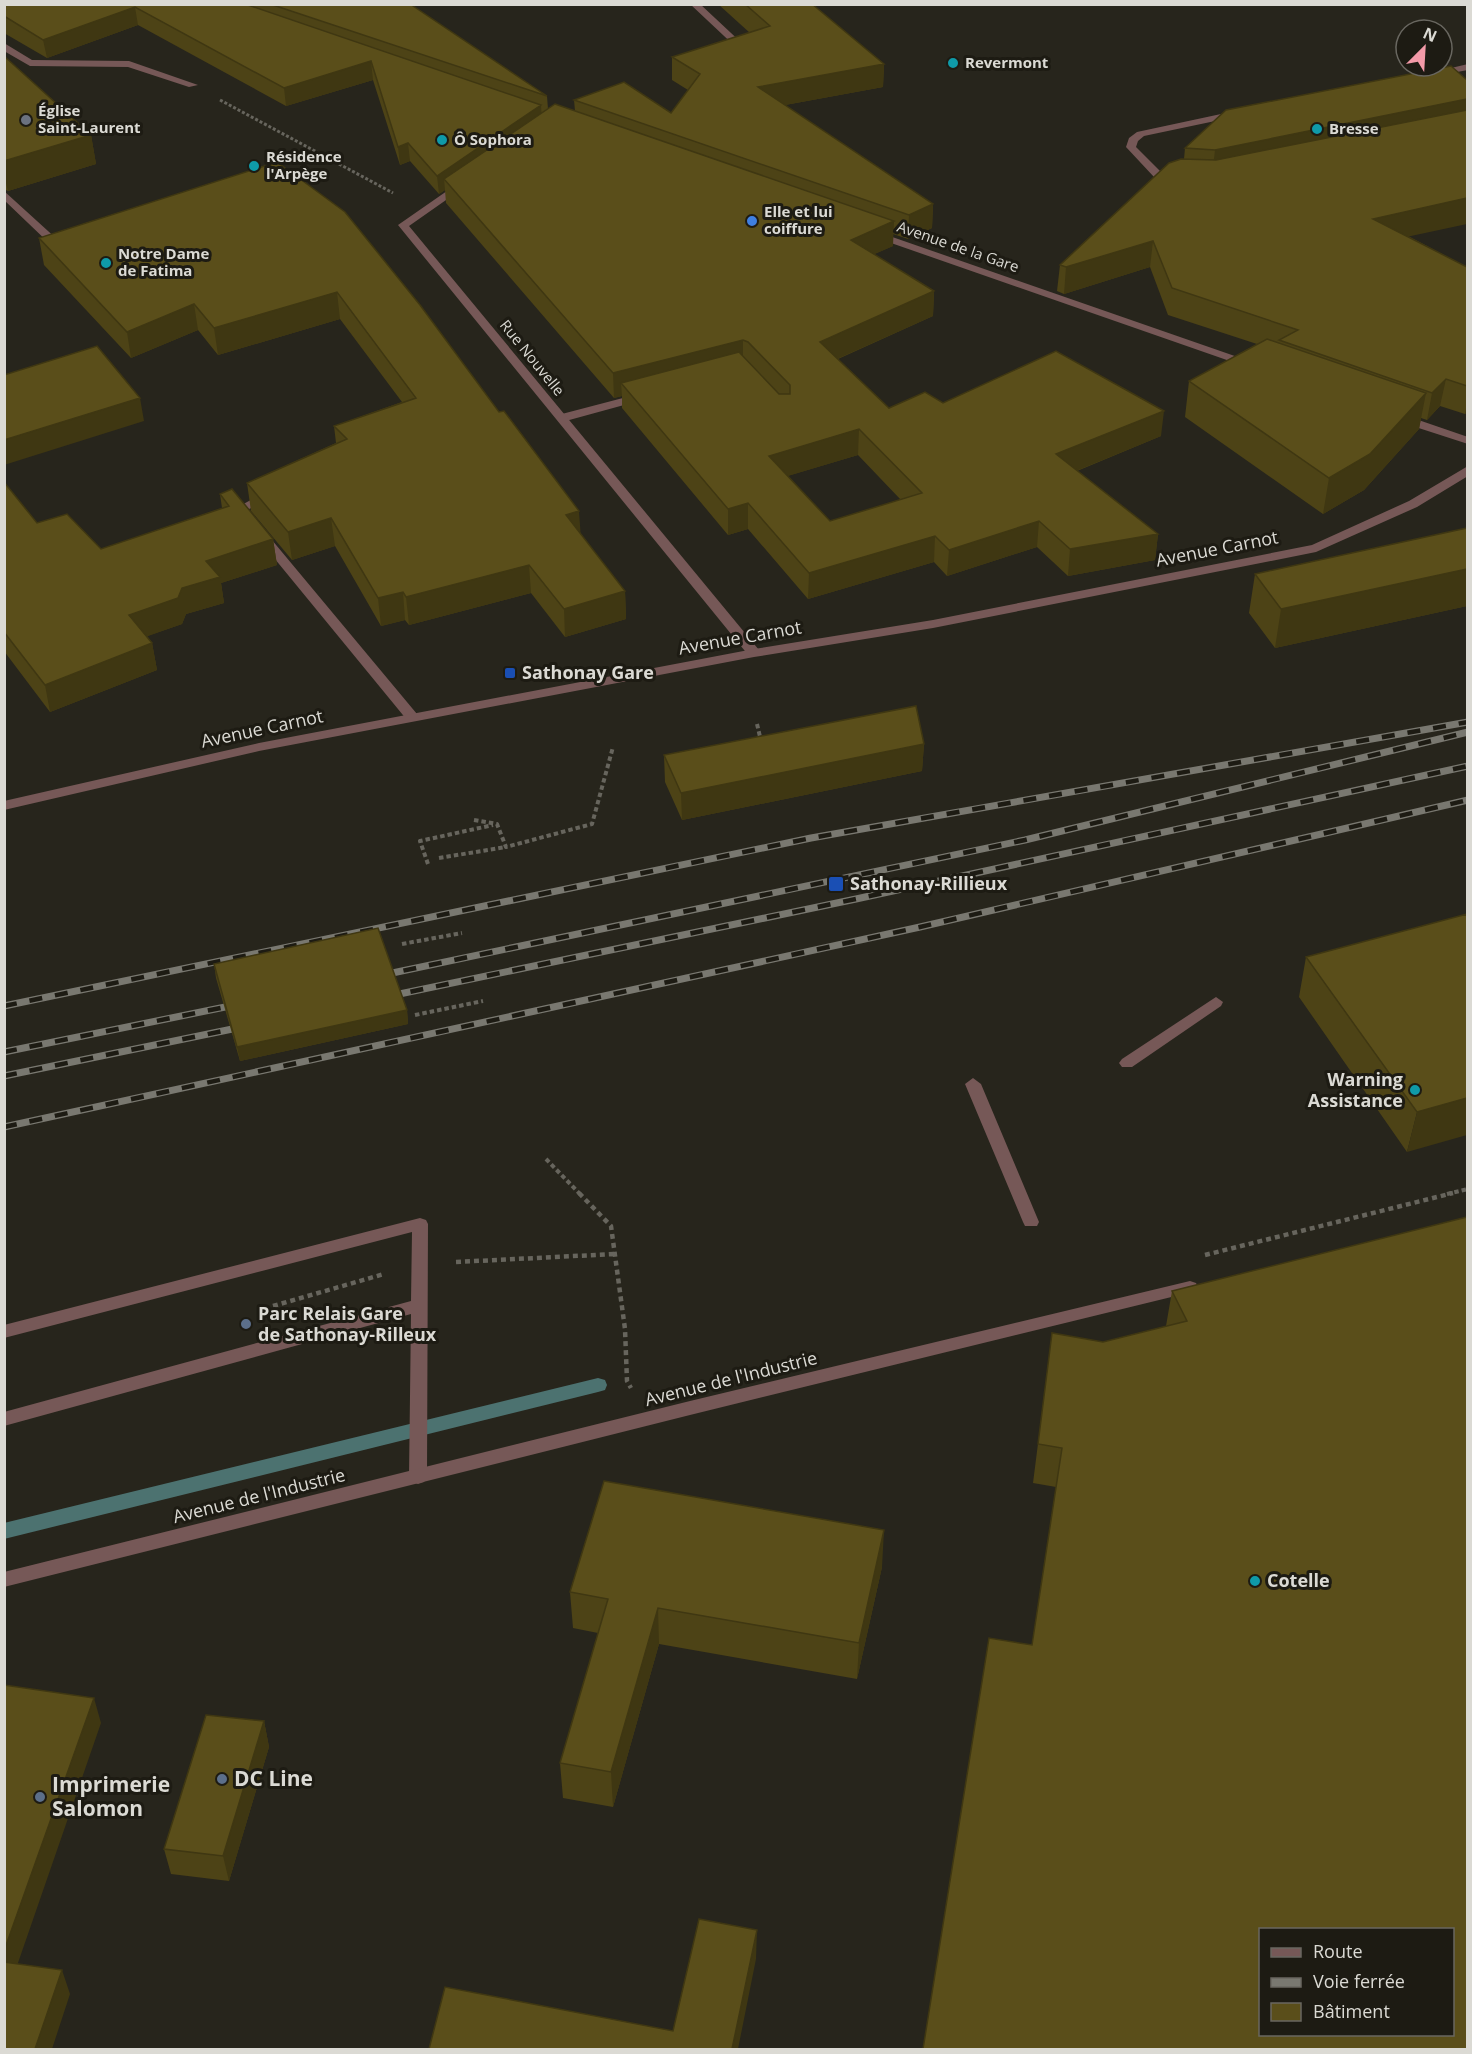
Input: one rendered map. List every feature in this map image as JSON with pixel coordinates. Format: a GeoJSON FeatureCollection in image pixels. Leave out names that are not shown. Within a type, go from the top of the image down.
{"type":"FeatureCollection","features":[{"type":"Feature","properties":{"kind":"street"},"geometry":{"type":"LineString","coordinates":[[694,4],[743,49]]}},
{"type":"Feature","properties":{"kind":"street"},"geometry":{"type":"LineString","coordinates":[[4,46],[30,63],[129,64],[193,85]]}},
{"type":"Feature","properties":{"kind":"street"},"geometry":{"type":"LineString","coordinates":[[1183,182],[1158,175],[1131,147],[1133,140],[1141,134],[1246,112]]}},
{"type":"Feature","properties":{"kind":"street","name":"Rue Nouvelle"},"geometry":{"type":"LineString","coordinates":[[472,178],[403,225],[754,653]]}},
{"type":"Feature","properties":{"kind":"street"},"geometry":{"type":"LineString","coordinates":[[4,194],[55,243]]}},
{"type":"Feature","properties":{"kind":"street","name":"Avenue de la Gare"},"geometry":{"type":"LineString","coordinates":[[861,229],[1257,367]]}},
{"type":"Feature","properties":{"kind":"street"},"geometry":{"type":"LineString","coordinates":[[561,418],[654,394]]}},
{"type":"Feature","properties":{"kind":"street"},"geometry":{"type":"LineString","coordinates":[[1393,415],[1467,441]]}},
{"type":"Feature","properties":{"kind":"street","name":"Avenue Carnot"},"geometry":{"type":"LineString","coordinates":[[4,806],[259,747],[754,653],[933,624],[1316,548],[1413,504],[1467,470]]}},
{"type":"Feature","properties":{"kind":"street"},"geometry":{"type":"LineString","coordinates":[[264,497],[240,509],[412,717]]}},
{"type":"Feature","properties":{"kind":"street"},"geometry":{"type":"LineString","coordinates":[[1127,1063],[1216,1002]]}},
{"type":"Feature","properties":{"kind":"street"},"geometry":{"type":"LineString","coordinates":[[973,1084],[1031,1222]]}},
{"type":"Feature","properties":{"kind":"street"},"geometry":{"type":"LineString","coordinates":[[4,1332],[420,1224],[418,1477]]}},
{"type":"Feature","properties":{"kind":"street","name":"Avenue de l'Industrie"},"geometry":{"type":"LineString","coordinates":[[4,1580],[1203,1284]]}},
{"type":"Feature","properties":{"kind":"street"},"geometry":{"type":"LineString","coordinates":[[4,1419],[419,1305]]}},
{"type":"Feature","properties":{"kind":"path"},"geometry":{"type":"LineString","coordinates":[[193,85],[425,210]]}},
{"type":"Feature","properties":{"kind":"path"},"geometry":{"type":"LineString","coordinates":[[757,724],[761,743]]}},
{"type":"Feature","properties":{"kind":"path"},"geometry":{"type":"LineString","coordinates":[[439,858],[506,847],[592,824],[613,747]]}},
{"type":"Feature","properties":{"kind":"path"},"geometry":{"type":"LineString","coordinates":[[474,820],[497,824]]}},
{"type":"Feature","properties":{"kind":"path"},"geometry":{"type":"LineString","coordinates":[[497,824],[506,847]]}},
{"type":"Feature","properties":{"kind":"path"},"geometry":{"type":"LineString","coordinates":[[428,864],[420,842],[497,824]]}},
{"type":"Feature","properties":{"kind":"path"},"geometry":{"type":"LineString","coordinates":[[402,944],[462,933]]}},
{"type":"Feature","properties":{"kind":"path"},"geometry":{"type":"LineString","coordinates":[[415,1015],[483,1001]]}},
{"type":"Feature","properties":{"kind":"path"},"geometry":{"type":"LineString","coordinates":[[546,1159],[611,1226],[625,1329],[627,1381]]}},
{"type":"Feature","properties":{"kind":"building"},"geometry":{"type":"Polygon","coordinates":[[[4,4],[245,4],[541,105],[437,176],[408,143],[398,147],[371,61],[284,88],[135,7],[43,40],[4,16],[4,4]]]}},
{"type":"Feature","properties":{"kind":"building"},"geometry":{"type":"Polygon","coordinates":[[[270,4],[410,4],[547,96],[270,4]]]}},
{"type":"Feature","properties":{"kind":"building"},"geometry":{"type":"Polygon","coordinates":[[[745,4],[812,4],[884,64],[758,87],[933,204],[909,215],[574,100],[624,82],[671,113],[700,74],[672,57],[770,26],[745,4]]]}},
{"type":"Feature","properties":{"kind":"building"},"geometry":{"type":"Polygon","coordinates":[[[4,56],[91,135],[4,161],[4,56]]]}},
{"type":"Feature","properties":{"kind":"building"},"geometry":{"type":"Polygon","coordinates":[[[1454,69],[1467,80],[1467,99],[1215,150],[1185,148],[1226,110],[1394,77],[1454,78],[1454,69]]]}},
{"type":"Feature","properties":{"kind":"building"},"geometry":{"type":"Polygon","coordinates":[[[555,104],[894,221],[851,240],[934,291],[820,342],[889,408],[925,392],[943,403],[1056,351],[1164,411],[1056,454],[1158,534],[1070,549],[1039,521],[949,550],[935,536],[809,573],[748,503],[728,509],[621,383],[739,352],[779,394],[790,394],[790,385],[748,342],[743,340],[613,373],[444,179],[555,104]],[[859,429],[769,456],[830,521],[922,493],[859,429]]]}},
{"type":"Feature","properties":{"kind":"building"},"geometry":{"type":"Polygon","coordinates":[[[1467,110],[1467,198],[1373,219],[1467,267],[1467,386],[1446,379],[1432,393],[1279,340],[1298,330],[1172,288],[1153,241],[1066,267],[1060,265],[1169,163],[1181,159],[1216,160],[1467,110]]]}},
{"type":"Feature","properties":{"kind":"building"},"geometry":{"type":"Polygon","coordinates":[[[277,162],[345,212],[420,305],[499,412],[504,411],[579,511],[566,515],[625,591],[564,609],[529,565],[406,597],[403,592],[378,598],[331,518],[288,532],[247,483],[347,439],[334,426],[416,398],[337,292],[214,328],[194,304],[127,332],[39,238],[277,162]]]}},
{"type":"Feature","properties":{"kind":"building"},"geometry":{"type":"Polygon","coordinates":[[[1267,339],[1426,393],[1370,454],[1329,478],[1189,381],[1267,339]]]}},
{"type":"Feature","properties":{"kind":"building"},"geometry":{"type":"Polygon","coordinates":[[[97,346],[140,398],[4,440],[4,375],[97,346]]]}},
{"type":"Feature","properties":{"kind":"building"},"geometry":{"type":"Polygon","coordinates":[[[4,482],[37,523],[67,514],[101,549],[229,506],[220,494],[232,489],[273,539],[206,561],[220,577],[182,588],[178,598],[129,615],[152,643],[45,685],[4,632],[4,482]]]}},
{"type":"Feature","properties":{"kind":"building"},"geometry":{"type":"Polygon","coordinates":[[[1467,528],[1467,569],[1281,609],[1255,574],[1467,528]]]}},
{"type":"Feature","properties":{"kind":"building"},"geometry":{"type":"Polygon","coordinates":[[[916,706],[924,744],[681,793],[664,755],[916,706]]]}},
{"type":"Feature","properties":{"kind":"building","name":"Warning Assistance"},"geometry":{"type":"Polygon","coordinates":[[[1467,914],[1467,1098],[1417,1112],[1306,957],[1467,914]]]}},
{"type":"Feature","properties":{"kind":"building"},"geometry":{"type":"Polygon","coordinates":[[[378,928],[407,1010],[237,1047],[214,964],[378,928]]]}},
{"type":"Feature","properties":{"kind":"building","name":"Cotelle"},"geometry":{"type":"Polygon","coordinates":[[[1467,1217],[1467,2049],[923,2049],[989,1638],[1032,1645],[1062,1448],[1038,1444],[1052,1333],[1103,1342],[1187,1321],[1172,1291],[1467,1217]]]}},
{"type":"Feature","properties":{"kind":"building"},"geometry":{"type":"Polygon","coordinates":[[[604,1481],[884,1530],[859,1643],[658,1608],[611,1772],[560,1763],[608,1599],[570,1592],[604,1481]]]}},
{"type":"Feature","properties":{"kind":"building"},"geometry":{"type":"Polygon","coordinates":[[[4,1685],[94,1698],[4,1951],[4,1685]]]}},
{"type":"Feature","properties":{"kind":"building"},"geometry":{"type":"Polygon","coordinates":[[[206,1715],[264,1721],[223,1856],[164,1849],[206,1715]]]}},
{"type":"Feature","properties":{"kind":"building"},"geometry":{"type":"Polygon","coordinates":[[[699,1919],[757,1930],[732,2049],[429,2049],[445,1987],[673,2031],[699,1919]]]}},
{"type":"Feature","properties":{"kind":"building"},"geometry":{"type":"Polygon","coordinates":[[[4,1962],[62,1970],[35,2049],[4,2049],[4,1962]]]}},
{"type":"Feature","properties":{"kind":"waterway"},"geometry":{"type":"LineString","coordinates":[[4,1531],[598,1385]]}},
{"type":"Feature","properties":{"kind":"railway"},"geometry":{"type":"LineString","coordinates":[[4,1006],[811,838],[1468,722]]}},
{"type":"Feature","properties":{"kind":"railway"},"geometry":{"type":"LineString","coordinates":[[378,976],[1025,840],[1468,732]]}},
{"type":"Feature","properties":{"kind":"railway"},"geometry":{"type":"LineString","coordinates":[[385,997],[856,899],[1468,766]]}},
{"type":"Feature","properties":{"kind":"railway"},"geometry":{"type":"LineString","coordinates":[[4,1127],[920,927],[1468,800]]}},
{"type":"Feature","properties":{"kind":"railway"},"geometry":{"type":"LineString","coordinates":[[4,1052],[240,1004]]}},
{"type":"Feature","properties":{"kind":"railway"},"geometry":{"type":"LineString","coordinates":[[4,1076],[247,1026]]}},
{"type":"Feature","properties":{"kind":"place","name":"Revermont"},"geometry":{"type":"Point","coordinates":[953,63]}},
{"type":"Feature","properties":{"kind":"place","name":"Église Saint-Laurent"},"geometry":{"type":"Point","coordinates":[26,120]}},
{"type":"Feature","properties":{"kind":"place","name":"Bresse"},"geometry":{"type":"Point","coordinates":[1317,129]}},
{"type":"Feature","properties":{"kind":"place","name":"Ô Sophora"},"geometry":{"type":"Point","coordinates":[442,140]}},
{"type":"Feature","properties":{"kind":"place","name":"Résidence l'Arpège"},"geometry":{"type":"Point","coordinates":[254,166]}},
{"type":"Feature","properties":{"kind":"place","name":"Elle et lui coiffure"},"geometry":{"type":"Point","coordinates":[752,221]}},
{"type":"Feature","properties":{"kind":"place","name":"Notre Dame de Fatima"},"geometry":{"type":"Point","coordinates":[106,263]}},
{"type":"Feature","properties":{"kind":"place","name":"Sathonay Gare"},"geometry":{"type":"Point","coordinates":[510,673]}},
{"type":"Feature","properties":{"kind":"place","name":"Sathonay-Rillieux"},"geometry":{"type":"Point","coordinates":[836,884]}},
{"type":"Feature","properties":{"kind":"place","name":"Warning Assistance"},"geometry":{"type":"Point","coordinates":[1415,1090]}},
{"type":"Feature","properties":{"kind":"place","name":"Parc Relais Gare de Sathonay-Rilleux"},"geometry":{"type":"Point","coordinates":[246,1324]}},
{"type":"Feature","properties":{"kind":"place","name":"Cotelle"},"geometry":{"type":"Point","coordinates":[1255,1581]}},
{"type":"Feature","properties":{"kind":"place","name":"DC Line"},"geometry":{"type":"Point","coordinates":[222,1779]}},
{"type":"Feature","properties":{"kind":"place","name":"Imprimerie Salomon"},"geometry":{"type":"Point","coordinates":[40,1797]}}]}
